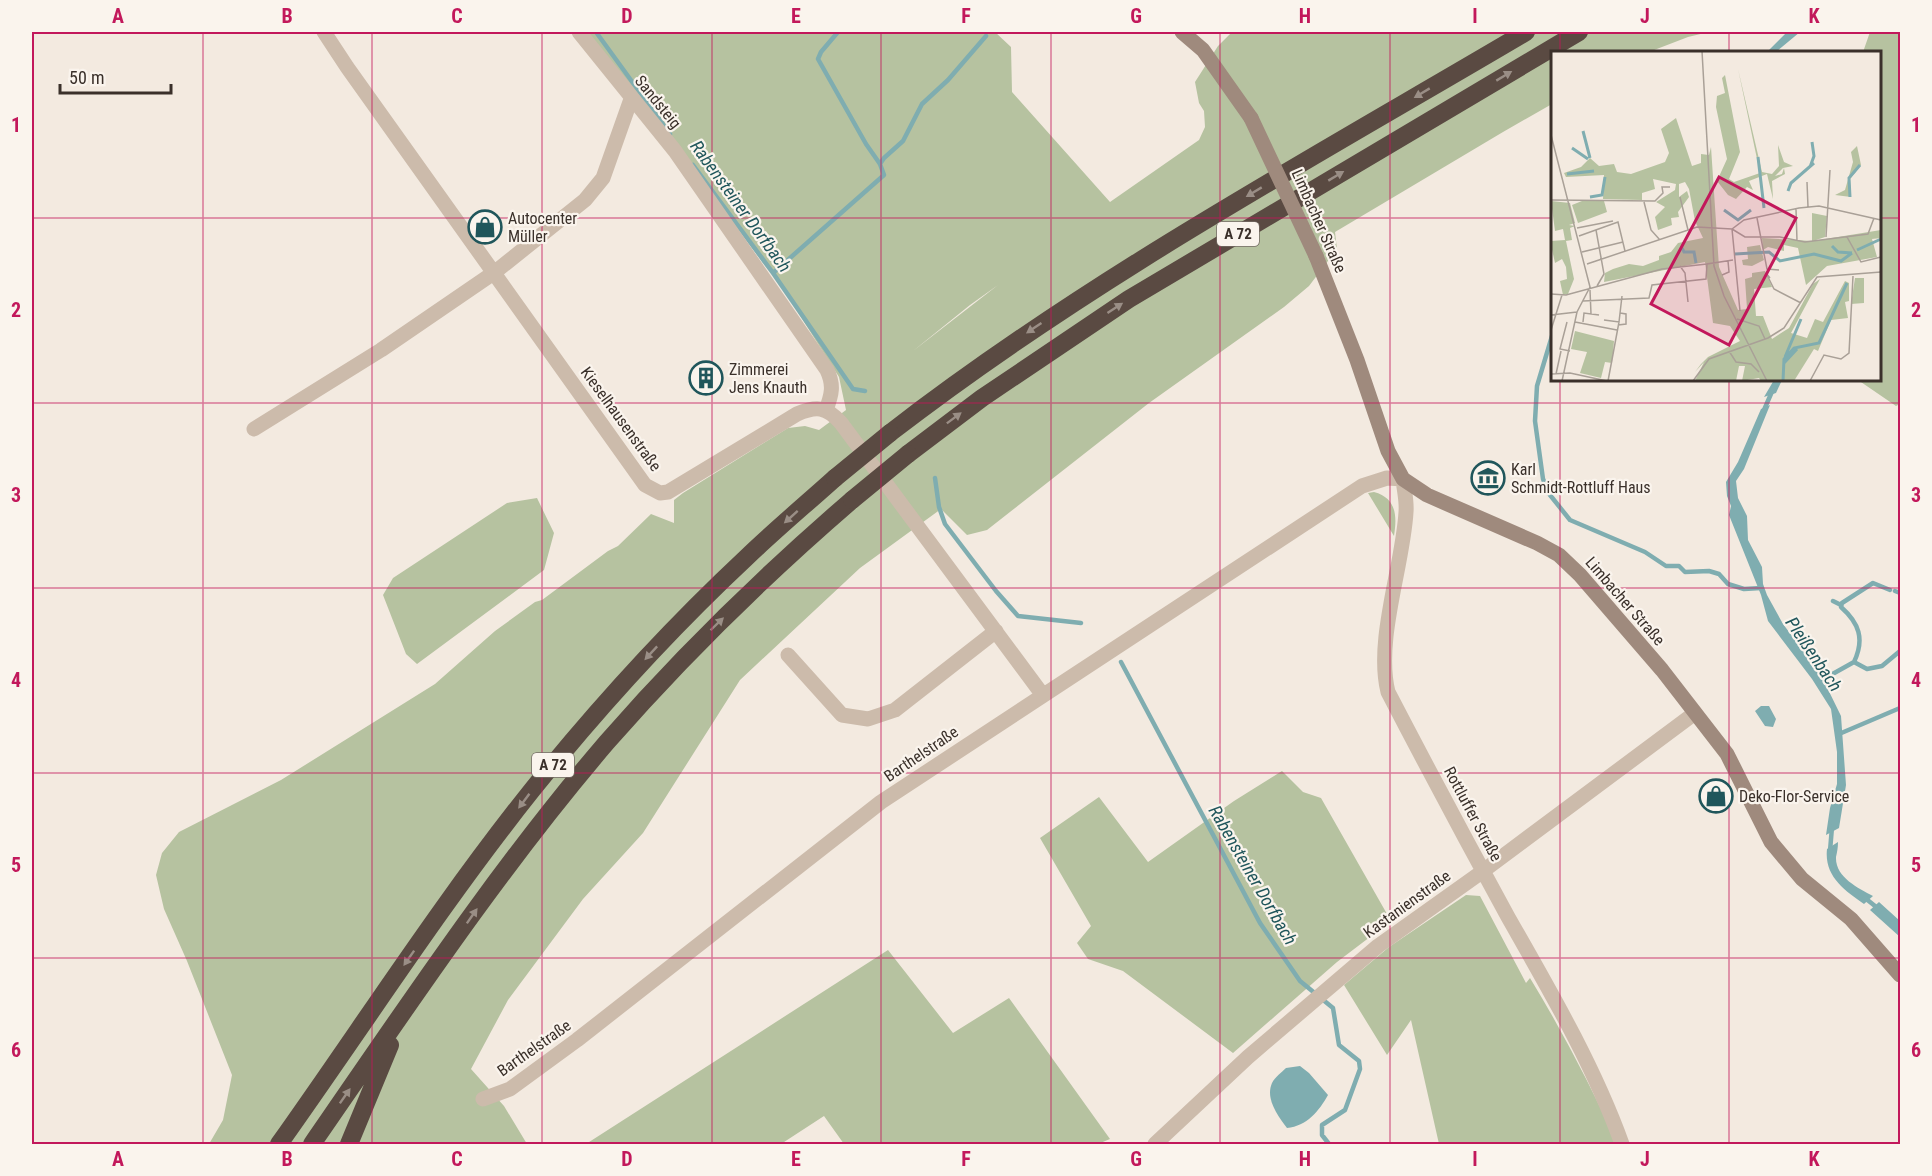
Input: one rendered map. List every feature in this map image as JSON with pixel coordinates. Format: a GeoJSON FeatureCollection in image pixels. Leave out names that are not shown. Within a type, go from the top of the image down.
{"type":"FeatureCollection","features":[{"type":"Feature","properties":{"kind":"highway","name":"A 72"},"geometry":{"type":"LineString","coordinates":[[279,1144],[444,908],[568,747],[635,670],[690,613],[747,557],[835,478],[964,377],[1063,308],[1165,245],[1526,32]]}},
{"type":"Feature","properties":{"kind":"highway","name":"A 72"},"geometry":{"type":"LineString","coordinates":[[312,1144],[492,889],[550,811],[614,735],[710,631],[777,566],[852,500],[982,398],[1119,306],[1579,32]]}},
{"type":"Feature","properties":{"kind":"highway"},"geometry":{"type":"LineString","coordinates":[[349,1144],[402,1016]]}},
{"type":"Feature","properties":{"kind":"street","name":"Kieselhausenstraße"},"geometry":{"type":"LineString","coordinates":[[324,32],[645,485],[660,493],[668,492],[796,414],[816,409],[826,410]]}},
{"type":"Feature","properties":{"kind":"street","name":"Sandsteig"},"geometry":{"type":"LineString","coordinates":[[579,32],[675,152],[827,370],[832,381],[832,391],[826,410]]}},
{"type":"Feature","properties":{"kind":"street","name":"Limbacher Straße"},"geometry":{"type":"LineString","coordinates":[[1182,32],[1207,55],[1251,118],[1316,256],[1354,350],[1388,451],[1403,479],[1426,495],[1559,555],[1580,575],[1662,670],[1727,754],[1771,842],[1802,879],[1851,919],[1900,975]]}},
{"type":"Feature","properties":{"kind":"street"},"geometry":{"type":"LineString","coordinates":[[254,429],[381,350],[495,272],[585,200],[603,178],[631,99]]}},
{"type":"Feature","properties":{"kind":"street"},"geometry":{"type":"LineString","coordinates":[[826,410],[841,423],[1042,694]]}},
{"type":"Feature","properties":{"kind":"street","name":"Barthelstraße"},"geometry":{"type":"LineString","coordinates":[[483,1100],[510,1089],[577,1040],[881,802],[1042,694],[1362,486],[1387,478],[1403,479]]}},
{"type":"Feature","properties":{"kind":"street","name":"Rottluffer Straße"},"geometry":{"type":"LineString","coordinates":[[1403,479],[1406,510],[1387,635],[1384,676],[1388,692],[1572,1031],[1608,1106],[1622,1144]]}},
{"type":"Feature","properties":{"kind":"street"},"geometry":{"type":"LineString","coordinates":[[788,655],[842,715],[868,719],[895,710],[996,631]]}},
{"type":"Feature","properties":{"kind":"street","name":"Kastanienstraße"},"geometry":{"type":"LineString","coordinates":[[1155,1144],[1248,1057],[1378,946],[1695,713]]}},
{"type":"Feature","properties":{"kind":"green space"},"geometry":{"type":"Polygon","coordinates":[[[583,32],[995,32],[1011,47],[1012,92],[1110,202],[1199,140],[1205,127],[1204,111],[1199,103],[1195,82],[1218,46],[1232,32],[1709,32],[1688,37],[1652,51],[1551,51],[1551,105],[1335,232],[1337,249],[1309,286],[1284,307],[1149,403],[987,530],[967,535],[941,509],[860,568],[740,680],[643,833],[583,899],[508,1000],[471,1069],[504,1106],[527,1144],[209,1144],[223,1120],[232,1075],[164,909],[156,875],[162,853],[179,832],[281,780],[435,684],[495,631],[618,546],[651,514],[674,523],[674,500],[683,493],[788,428],[805,426],[819,430],[846,410],[839,377],[773,273],[583,32]],[[998,285],[970,305],[913,351],[998,285]]]}},
{"type":"Feature","properties":{"kind":"green space"},"geometry":{"type":"Polygon","coordinates":[[[1870,32],[1900,32],[1900,404],[1896,406],[1859,381],[1881,381],[1881,51],[1863,51],[1870,32]]]}},
{"type":"Feature","properties":{"kind":"green space"},"geometry":{"type":"Polygon","coordinates":[[[1374,492],[1387,499],[1394,509],[1394,536],[1368,493],[1374,492]]]}},
{"type":"Feature","properties":{"kind":"green space"},"geometry":{"type":"Polygon","coordinates":[[[537,498],[554,533],[544,570],[417,664],[406,654],[383,595],[393,578],[507,503],[537,498]]]}},
{"type":"Feature","properties":{"kind":"green space"},"geometry":{"type":"Polygon","coordinates":[[[1282,771],[1303,792],[1321,798],[1391,921],[1337,962],[1233,1053],[1123,971],[1088,959],[1077,943],[1091,926],[1040,838],[1099,797],[1148,862],[1234,801],[1282,771]]]}},
{"type":"Feature","properties":{"kind":"green space"},"geometry":{"type":"Polygon","coordinates":[[[1466,895],[1480,896],[1526,983],[1530,978],[1554,1019],[1618,1144],[1439,1144],[1411,1020],[1387,1055],[1344,985],[1389,947],[1466,895]]]}},
{"type":"Feature","properties":{"kind":"green space"},"geometry":{"type":"Polygon","coordinates":[[[888,950],[953,1033],[1009,998],[1110,1139],[1098,1144],[844,1144],[824,1116],[781,1144],[586,1144],[888,950]]]}},
{"type":"Feature","properties":{"kind":"water"},"geometry":{"type":"Polygon","coordinates":[[[1787,32],[1800,32],[1777,51],[1768,51],[1787,32]]]}},
{"type":"Feature","properties":{"kind":"water"},"geometry":{"type":"Polygon","coordinates":[[[1773,381],[1782,381],[1776,393],[1764,397],[1773,381]]]}},
{"type":"Feature","properties":{"kind":"water"},"geometry":{"type":"Polygon","coordinates":[[[1770,405],[1744,469],[1736,481],[1738,498],[1747,516],[1748,540],[1762,567],[1763,584],[1767,595],[1783,624],[1820,673],[1841,716],[1846,785],[1839,828],[1826,835],[1837,784],[1837,752],[1831,709],[1812,679],[1768,621],[1761,595],[1729,515],[1731,506],[1727,496],[1726,482],[1738,462],[1761,409],[1770,405]]]}},
{"type":"Feature","properties":{"kind":"water"},"geometry":{"type":"Polygon","coordinates":[[[1761,706],[1769,706],[1776,719],[1773,727],[1765,726],[1755,711],[1761,706]]]}},
{"type":"Feature","properties":{"kind":"water"},"geometry":{"type":"Polygon","coordinates":[[[1838,842],[1836,857],[1839,870],[1848,881],[1873,896],[1864,904],[1843,888],[1832,875],[1827,859],[1827,849],[1838,842]]]}},
{"type":"Feature","properties":{"kind":"water"},"geometry":{"type":"Polygon","coordinates":[[[1879,902],[1900,921],[1900,937],[1870,910],[1879,902]]]}},
{"type":"Feature","properties":{"kind":"water"},"geometry":{"type":"Polygon","coordinates":[[[1300,1066],[1328,1095],[1312,1117],[1301,1124],[1287,1128],[1271,1101],[1270,1089],[1273,1081],[1286,1068],[1300,1066]]]}},
{"type":"Feature","properties":{"kind":"waterway","name":"Rabensteiner Dorfbach"},"geometry":{"type":"LineString","coordinates":[[596,32],[670,134]]}},
{"type":"Feature","properties":{"kind":"waterway"},"geometry":{"type":"LineString","coordinates":[[773,273],[884,175],[880,164],[866,144],[818,59],[838,32]]}},
{"type":"Feature","properties":{"kind":"waterway"},"geometry":{"type":"LineString","coordinates":[[880,164],[903,141],[922,104],[948,80],[986,36]]}},
{"type":"Feature","properties":{"kind":"waterway","name":"Rabensteiner Dorfbach"},"geometry":{"type":"LineString","coordinates":[[693,165],[773,273],[853,389],[865,391]]}},
{"type":"Feature","properties":{"kind":"waterway"},"geometry":{"type":"LineString","coordinates":[[1551,339],[1537,386],[1535,421],[1543,479],[1550,495],[1570,520],[1645,552],[1666,566],[1679,566],[1685,572],[1709,571],[1719,574],[1728,584],[1744,589],[1761,588]]}},
{"type":"Feature","properties":{"kind":"waterway","name":"Pleißenbach"},"geometry":{"type":"LineString","coordinates":[[1764,410],[1777,381]]}},
{"type":"Feature","properties":{"kind":"waterway","name":"Rabensteiner Dorfbach"},"geometry":{"type":"LineString","coordinates":[[935,478],[939,507],[945,524],[1018,616],[1081,623]]}},
{"type":"Feature","properties":{"kind":"waterway"},"geometry":{"type":"LineString","coordinates":[[1854,662],[1859,646],[1858,632],[1852,619],[1841,607],[1842,603],[1873,583],[1890,590]]}},
{"type":"Feature","properties":{"kind":"waterway"},"geometry":{"type":"LineString","coordinates":[[1895,591],[1900,593]]}},
{"type":"Feature","properties":{"kind":"waterway"},"geometry":{"type":"LineString","coordinates":[[1833,601],[1841,605]]}},
{"type":"Feature","properties":{"kind":"waterway"},"geometry":{"type":"LineString","coordinates":[[1820,681],[1854,662],[1867,669],[1882,666],[1900,651]]}},
{"type":"Feature","properties":{"kind":"waterway","name":"Rabensteiner Dorfbach"},"geometry":{"type":"LineString","coordinates":[[1121,662],[1260,923],[1300,981],[1333,1008],[1339,1045],[1359,1061],[1360,1069],[1345,1110],[1322,1125],[1322,1135],[1329,1144]]}},
{"type":"Feature","properties":{"kind":"waterway"},"geometry":{"type":"LineString","coordinates":[[1839,734],[1900,708]]}},
{"type":"Feature","properties":{"kind":"waterway","name":"Pleißenbach"},"geometry":{"type":"LineString","coordinates":[[1830,851],[1832,827]]}},
{"type":"Feature","properties":{"kind":"waterway","name":"Pleißenbach"},"geometry":{"type":"LineString","coordinates":[[1865,898],[1880,910]]}},
{"type":"Feature","properties":{"kind":"place","name":"Autocenter Müller"},"geometry":{"type":"Point","coordinates":[485,227]}},
{"type":"Feature","properties":{"kind":"place","name":"Zimmerei Jens Knauth"},"geometry":{"type":"Point","coordinates":[706,378]}},
{"type":"Feature","properties":{"kind":"place","name":"Karl Schmidt-Rottluff Haus"},"geometry":{"type":"Point","coordinates":[1488,478]}},
{"type":"Feature","properties":{"kind":"place","name":"Deko-Flor-Service"},"geometry":{"type":"Point","coordinates":[1716,796]}}]}
